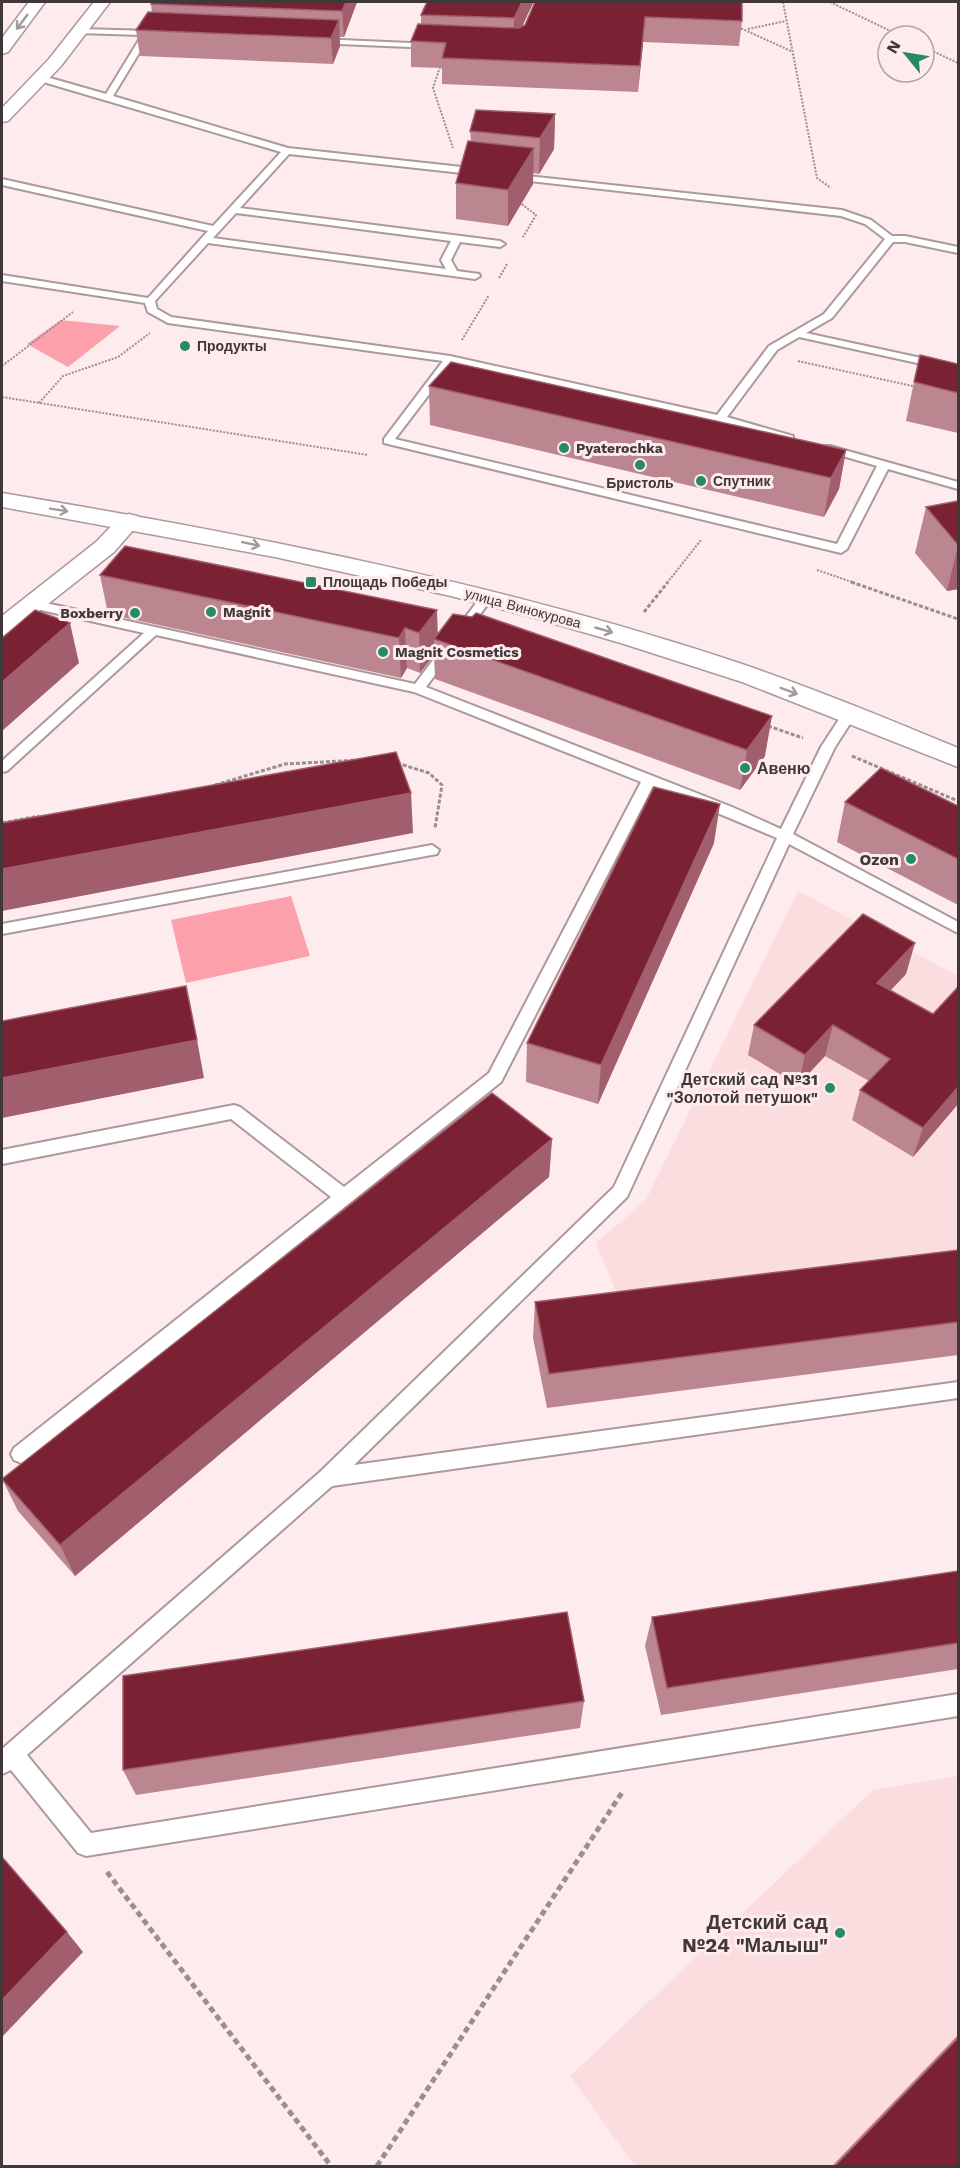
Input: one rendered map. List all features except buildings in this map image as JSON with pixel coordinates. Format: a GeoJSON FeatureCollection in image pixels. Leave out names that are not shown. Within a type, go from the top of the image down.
{"type":"FeatureCollection","features":[{"type":"Feature","properties":{"kind":"main road"},"geometry":{"type":"LineString","coordinates":[[3,45],[37,2]]}},
{"type":"Feature","properties":{"kind":"main road"},"geometry":{"type":"LineString","coordinates":[[2,117],[43,79],[102,2]]}},
{"type":"Feature","properties":{"kind":"main road","name":"улица Винокурова"},"geometry":{"type":"LineString","coordinates":[[2,483],[305,555],[493,590],[722,666],[958,734]]}},
{"type":"Feature","properties":{"kind":"main road","name":"улица Винокурова"},"geometry":{"type":"LineString","coordinates":[[2,500],[135,513]]}},
{"type":"Feature","properties":{"kind":"main road"},"geometry":{"type":"LineString","coordinates":[[2,628],[105,547],[135,513]]}},
{"type":"Feature","properties":{"kind":"main road","name":"улица Винокурова"},"geometry":{"type":"LineString","coordinates":[[856,705],[958,758]]}},
{"type":"Feature","properties":{"kind":"lane"},"geometry":{"type":"LineString","coordinates":[[81,31],[159,34]]}},
{"type":"Feature","properties":{"kind":"lane"},"geometry":{"type":"LineString","coordinates":[[108,98],[147,33]]}},
{"type":"Feature","properties":{"kind":"lane"},"geometry":{"type":"LineString","coordinates":[[311,40],[439,46]]}},
{"type":"Feature","properties":{"kind":"lane"},"geometry":{"type":"LineString","coordinates":[[43,79],[287,152],[487,173]]}},
{"type":"Feature","properties":{"kind":"lane"},"geometry":{"type":"LineString","coordinates":[[150,301],[287,152]]}},
{"type":"Feature","properties":{"kind":"lane"},"geometry":{"type":"LineString","coordinates":[[499,174],[842,213],[868,222],[890,239],[905,239],[958,250]]}},
{"type":"Feature","properties":{"kind":"lane"},"geometry":{"type":"LineString","coordinates":[[2,182],[216,230]]}},
{"type":"Feature","properties":{"kind":"lane"},"geometry":{"type":"LineString","coordinates":[[235,210],[500,244]]}},
{"type":"Feature","properties":{"kind":"lane"},"geometry":{"type":"LineString","coordinates":[[453,273],[446,260],[457,239]]}},
{"type":"Feature","properties":{"kind":"lane"},"geometry":{"type":"LineString","coordinates":[[720,419],[773,348],[828,315],[890,239]]}},
{"type":"Feature","properties":{"kind":"lane"},"geometry":{"type":"LineString","coordinates":[[206,240],[475,276]]}},
{"type":"Feature","properties":{"kind":"lane"},"geometry":{"type":"LineString","coordinates":[[2,278],[150,301]]}},
{"type":"Feature","properties":{"kind":"lane"},"geometry":{"type":"LineString","coordinates":[[150,301],[152,310],[168,320],[450,359],[720,419],[804,442]]}},
{"type":"Feature","properties":{"kind":"lane"},"geometry":{"type":"LineString","coordinates":[[797,334],[958,369]]}},
{"type":"Feature","properties":{"kind":"lane"},"geometry":{"type":"LineString","coordinates":[[450,359],[388,441],[841,549],[884,465]]}},
{"type":"Feature","properties":{"kind":"lane"},"geometry":{"type":"LineString","coordinates":[[815,445],[958,486]]}},
{"type":"Feature","properties":{"kind":"lane"},"geometry":{"type":"LineString","coordinates":[[418,689],[493,590]]}},
{"type":"Feature","properties":{"kind":"lane"},"geometry":{"type":"LineString","coordinates":[[32,604],[418,689],[727,810],[785,836],[958,928]]}},
{"type":"Feature","properties":{"kind":"lane"},"geometry":{"type":"LineString","coordinates":[[2,768],[153,631]]}},
{"type":"Feature","properties":{"kind":"lane"},"geometry":{"type":"LineString","coordinates":[[856,705],[828,747],[785,836],[621,1192],[327,1478],[7,1758],[86,1845],[958,1705]]}},
{"type":"Feature","properties":{"kind":"lane"},"geometry":{"type":"LineString","coordinates":[[21,1454],[495,1077],[650,780]]}},
{"type":"Feature","properties":{"kind":"lane"},"geometry":{"type":"LineString","coordinates":[[2,929],[432,850]]}},
{"type":"Feature","properties":{"kind":"lane"},"geometry":{"type":"LineString","coordinates":[[2,1157],[234,1112],[344,1197]]}},
{"type":"Feature","properties":{"kind":"lane"},"geometry":{"type":"LineString","coordinates":[[327,1478],[958,1390]]}},
{"type":"Feature","properties":{"kind":"path"},"geometry":{"type":"LineString","coordinates":[[783,2],[816,178],[836,191]]}},
{"type":"Feature","properties":{"kind":"path"},"geometry":{"type":"LineString","coordinates":[[830,2],[876,24]]}},
{"type":"Feature","properties":{"kind":"path"},"geometry":{"type":"LineString","coordinates":[[747,29],[786,21]]}},
{"type":"Feature","properties":{"kind":"path"},"geometry":{"type":"LineString","coordinates":[[735,26],[747,29],[792,51]]}},
{"type":"Feature","properties":{"kind":"path"},"geometry":{"type":"LineString","coordinates":[[936,53],[958,63]]}},
{"type":"Feature","properties":{"kind":"path"},"geometry":{"type":"LineString","coordinates":[[2,366],[99,293]]}},
{"type":"Feature","properties":{"kind":"path"},"geometry":{"type":"LineString","coordinates":[[39,403],[63,376],[118,357],[168,320]]}},
{"type":"Feature","properties":{"kind":"path"},"geometry":{"type":"LineString","coordinates":[[769,354],[925,389]]}},
{"type":"Feature","properties":{"kind":"path"},"geometry":{"type":"LineString","coordinates":[[2,397],[372,456]]}},
{"type":"Feature","properties":{"kind":"path"},"geometry":{"type":"LineString","coordinates":[[2,402],[11,399]]}},
{"type":"Feature","properties":{"kind":"path"},"geometry":{"type":"LineString","coordinates":[[643,612],[703,537]]}},
{"type":"Feature","properties":{"kind":"path"},"geometry":{"type":"LineString","coordinates":[[812,569],[958,619]]}},
{"type":"Feature","properties":{"kind":"path"},"geometry":{"type":"LineString","coordinates":[[850,756],[958,801]]}},
{"type":"Feature","properties":{"kind":"path"},"geometry":{"type":"LineString","coordinates":[[210,787],[285,764],[362,760]]}},
{"type":"Feature","properties":{"kind":"path"},"geometry":{"type":"LineString","coordinates":[[393,763],[429,773],[442,785],[432,850]]}},
{"type":"Feature","properties":{"kind":"path"},"geometry":{"type":"LineString","coordinates":[[2,823],[48,815]]}},
{"type":"Feature","properties":{"kind":"path"},"geometry":{"type":"LineString","coordinates":[[377,2166],[646,1755]]}},
{"type":"Feature","properties":{"kind":"path"},"geometry":{"type":"LineString","coordinates":[[86,1845],[331,2166]]}},
{"type":"Feature","properties":{"kind":"shaded area"},"geometry":{"type":"Polygon","coordinates":[[[61,320],[120,326],[68,367],[27,344],[61,320]]]}},
{"type":"Feature","properties":{"kind":"shaded area","name":"Детский сад №31 \"Золотой петушок\""},"geometry":{"type":"Polygon","coordinates":[[[798,891],[958,976],[958,1250],[617,1294],[596,1243],[646,1200],[798,891]]]}},
{"type":"Feature","properties":{"kind":"shaded area"},"geometry":{"type":"Polygon","coordinates":[[[291,896],[310,956],[186,983],[171,920],[291,896]]]}},
{"type":"Feature","properties":{"kind":"shaded area","name":"Детский сад №24 \"Малыш\""},"geometry":{"type":"Polygon","coordinates":[[[958,1776],[958,2166],[635,2166],[570,2076],[873,1790],[958,1776]]]}},
{"type":"Feature","properties":{"kind":"place","name":"Продукты"},"geometry":{"type":"Point","coordinates":[185,346]}},
{"type":"Feature","properties":{"kind":"place","name":"Pyaterochka"},"geometry":{"type":"Point","coordinates":[564,448]}},
{"type":"Feature","properties":{"kind":"place","name":"Бристоль"},"geometry":{"type":"Point","coordinates":[640,465]}},
{"type":"Feature","properties":{"kind":"place","name":"Спутник"},"geometry":{"type":"Point","coordinates":[701,481]}},
{"type":"Feature","properties":{"kind":"place","name":"Площадь Победы"},"geometry":{"type":"Point","coordinates":[311,582]}},
{"type":"Feature","properties":{"kind":"place","name":"Magnit"},"geometry":{"type":"Point","coordinates":[211,612]}},
{"type":"Feature","properties":{"kind":"place","name":"Boxberry"},"geometry":{"type":"Point","coordinates":[135,613]}},
{"type":"Feature","properties":{"kind":"place","name":"Magnit Cosmetics"},"geometry":{"type":"Point","coordinates":[383,652]}},
{"type":"Feature","properties":{"kind":"place","name":"Авеню"},"geometry":{"type":"Point","coordinates":[745,768]}},
{"type":"Feature","properties":{"kind":"place","name":"Ozon"},"geometry":{"type":"Point","coordinates":[911,859]}},
{"type":"Feature","properties":{"kind":"place","name":"Детский сад №31 \"Золотой петушок\""},"geometry":{"type":"Point","coordinates":[830,1088]}},
{"type":"Feature","properties":{"kind":"place","name":"Детский сад №24 \"Малыш\""},"geometry":{"type":"Point","coordinates":[840,1933]}}]}
